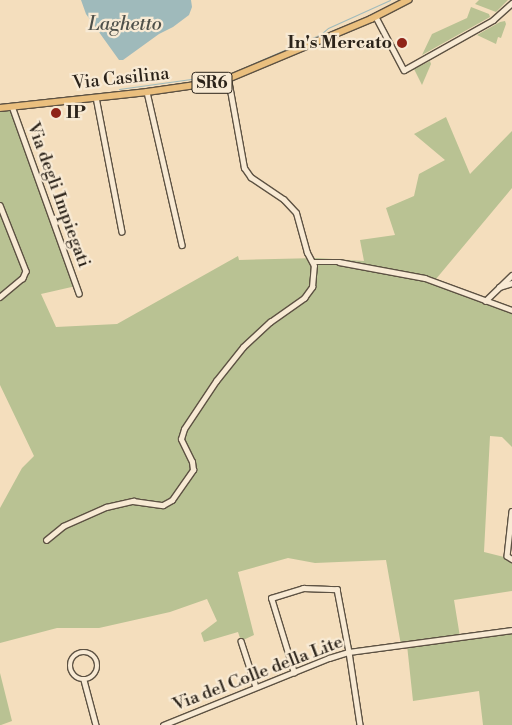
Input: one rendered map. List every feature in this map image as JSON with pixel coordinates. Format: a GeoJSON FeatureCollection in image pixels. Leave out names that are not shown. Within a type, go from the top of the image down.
{"type":"FeatureCollection","features":[{"type":"Feature","properties":{"kind":"main road","name":"Via Casilina"},"geometry":{"type":"LineString","coordinates":[[0,108],[147,92],[228,79],[376,17],[408,0]]}},
{"type":"Feature","properties":{"kind":"street"},"geometry":{"type":"LineString","coordinates":[[376,17],[404,70],[489,23],[512,3]]}},
{"type":"Feature","properties":{"kind":"street"},"geometry":{"type":"LineString","coordinates":[[46,540],[62,526],[106,507],[133,501],[163,505],[172,500],[193,470],[192,462],[181,439],[183,430],[240,350],[270,322],[309,293],[314,281],[313,262],[307,253],[302,231],[293,209],[284,200],[251,178],[244,168],[228,79]]}},
{"type":"Feature","properties":{"kind":"street"},"geometry":{"type":"LineString","coordinates":[[147,92],[182,246]]}},
{"type":"Feature","properties":{"kind":"street"},"geometry":{"type":"LineString","coordinates":[[96,97],[122,232]]}},
{"type":"Feature","properties":{"kind":"street","name":"Via degli Impiegati"},"geometry":{"type":"LineString","coordinates":[[12,106],[79,293]]}},
{"type":"Feature","properties":{"kind":"street"},"geometry":{"type":"LineString","coordinates":[[0,206],[26,271],[23,278],[0,297]]}},
{"type":"Feature","properties":{"kind":"street"},"geometry":{"type":"LineString","coordinates":[[313,262],[339,262],[426,278],[512,310]]}},
{"type":"Feature","properties":{"kind":"street"},"geometry":{"type":"LineString","coordinates":[[485,300],[512,275]]}},
{"type":"Feature","properties":{"kind":"street"},"geometry":{"type":"LineString","coordinates":[[498,287],[512,284]]}},
{"type":"Feature","properties":{"kind":"street"},"geometry":{"type":"LineString","coordinates":[[512,511],[507,556],[512,559]]}},
{"type":"Feature","properties":{"kind":"street"},"geometry":{"type":"LineString","coordinates":[[294,673],[272,598],[303,588],[336,589],[350,652],[360,725]]}},
{"type":"Feature","properties":{"kind":"street","name":"Via del Colle della Lite"},"geometry":{"type":"LineString","coordinates":[[163,725],[256,687],[350,652],[512,630]]}},
{"type":"Feature","properties":{"kind":"street"},"geometry":{"type":"LineString","coordinates":[[241,641],[256,687]]}},
{"type":"Feature","properties":{"kind":"street"},"geometry":{"type":"LineString","coordinates":[[82,652],[94,656],[98,664],[92,677],[84,680],[73,675],[70,667],[71,659],[82,652]]}},
{"type":"Feature","properties":{"kind":"street"},"geometry":{"type":"LineString","coordinates":[[84,680],[96,725]]}},
{"type":"Feature","properties":{"kind":"green space"},"geometry":{"type":"Polygon","coordinates":[[[479,0],[508,0],[496,12],[475,4],[479,0]]]}},
{"type":"Feature","properties":{"kind":"green space"},"geometry":{"type":"Polygon","coordinates":[[[471,7],[489,14],[490,17],[422,55],[432,34],[467,18],[471,7]]]}},
{"type":"Feature","properties":{"kind":"green space"},"geometry":{"type":"Polygon","coordinates":[[[505,21],[506,24],[501,38],[498,37],[496,44],[477,35],[505,21]]]}},
{"type":"Feature","properties":{"kind":"green space"},"geometry":{"type":"Polygon","coordinates":[[[430,61],[431,64],[422,85],[414,69],[430,61]]]}},
{"type":"Feature","properties":{"kind":"green space"},"geometry":{"type":"Polygon","coordinates":[[[12,110],[76,286],[41,294],[56,327],[117,324],[238,256],[239,260],[317,258],[364,261],[360,240],[395,235],[386,208],[414,196],[419,174],[445,160],[414,134],[446,117],[470,174],[512,131],[512,188],[436,279],[512,310],[512,447],[502,437],[490,436],[484,552],[512,559],[512,591],[454,600],[460,637],[512,630],[512,725],[483,725],[479,691],[413,701],[407,645],[401,645],[386,560],[315,563],[288,558],[238,572],[254,635],[241,641],[238,632],[204,642],[201,633],[217,621],[207,599],[170,612],[99,628],[57,628],[0,643],[0,508],[22,468],[34,456],[0,385],[0,111],[12,110]]]}},
{"type":"Feature","properties":{"kind":"green space"},"geometry":{"type":"Polygon","coordinates":[[[0,673],[12,721],[1,725],[0,725],[0,673]]]}},
{"type":"Feature","properties":{"kind":"water","name":"Laghetto"},"geometry":{"type":"Polygon","coordinates":[[[81,0],[191,0],[192,7],[189,15],[173,27],[159,34],[123,60],[119,60],[86,14],[81,0]]]}},
{"type":"Feature","properties":{"kind":"waterway"},"geometry":{"type":"LineString","coordinates":[[236,71],[321,34],[328,28],[390,0]]}},
{"type":"Feature","properties":{"kind":"waterway"},"geometry":{"type":"LineString","coordinates":[[119,89],[227,74]]}},
{"type":"Feature","properties":{"kind":"place","name":"In's Mercato"},"geometry":{"type":"Point","coordinates":[402,43]}},
{"type":"Feature","properties":{"kind":"place","name":"IP"},"geometry":{"type":"Point","coordinates":[56,113]}}]}
